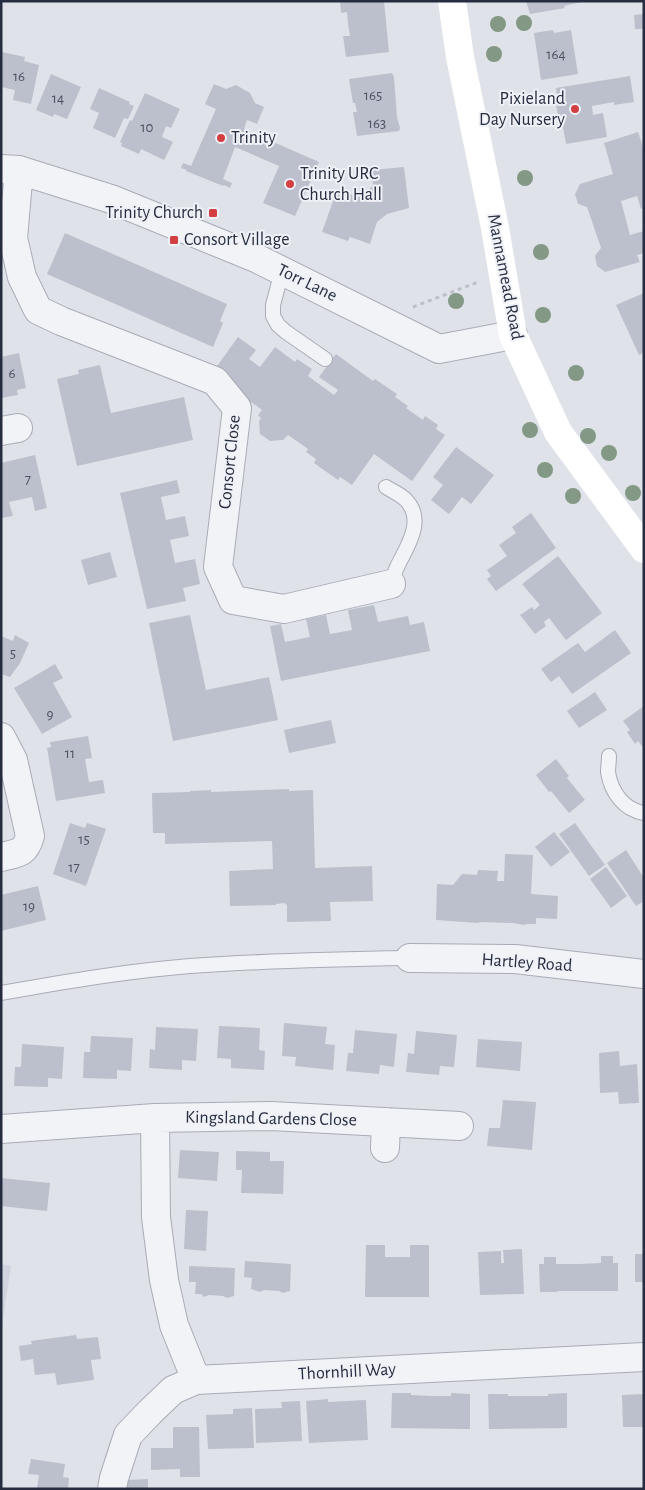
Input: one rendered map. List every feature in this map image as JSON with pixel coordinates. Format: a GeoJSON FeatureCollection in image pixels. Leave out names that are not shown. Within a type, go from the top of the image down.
{"type":"FeatureCollection","features":[{"type":"Feature","properties":{"kind":"main road","name":"Mannamead Road"},"geometry":{"type":"LineString","coordinates":[[452,1],[460,57],[495,228],[513,335],[558,432],[644,549]]}},
{"type":"Feature","properties":{"kind":"street","name":"Torr Lane"},"geometry":{"type":"LineString","coordinates":[[10,169],[111,200],[256,258],[440,349],[513,335]]}},
{"type":"Feature","properties":{"kind":"street","name":"Consort Close"},"geometry":{"type":"LineString","coordinates":[[10,169],[13,238],[22,276],[38,310],[61,321],[215,381],[237,408],[218,567],[233,600],[284,609],[391,584]]}},
{"type":"Feature","properties":{"kind":"street"},"geometry":{"type":"LineString","coordinates":[[1,737],[14,760],[30,836],[27,846],[21,852],[1,858]]}},
{"type":"Feature","properties":{"kind":"street","name":"Hartley Road"},"geometry":{"type":"LineString","coordinates":[[410,958],[515,959],[644,974]]}},
{"type":"Feature","properties":{"kind":"street","name":"Kingsland Gardens Close"},"geometry":{"type":"LineString","coordinates":[[1,1129],[155,1118],[271,1116],[459,1126]]}},
{"type":"Feature","properties":{"kind":"street"},"geometry":{"type":"LineString","coordinates":[[155,1118],[156,1217],[164,1280],[174,1325],[196,1380]]}},
{"type":"Feature","properties":{"kind":"street"},"geometry":{"type":"LineString","coordinates":[[385,1148],[386,1122]]}},
{"type":"Feature","properties":{"kind":"street","name":"Thornhill Way"},"geometry":{"type":"LineString","coordinates":[[112,1489],[128,1435],[173,1390],[196,1380],[644,1357]]}},
{"type":"Feature","properties":{"kind":"lane"},"geometry":{"type":"LineString","coordinates":[[282,271],[273,305],[273,316],[278,325],[286,332],[325,359]]}},
{"type":"Feature","properties":{"kind":"lane"},"geometry":{"type":"LineString","coordinates":[[386,486],[405,499],[412,509],[415,520],[414,532],[397,566],[391,584]]}},
{"type":"Feature","properties":{"kind":"lane"},"geometry":{"type":"LineString","coordinates":[[609,756],[608,771],[614,792],[625,805],[644,813]]}},
{"type":"Feature","properties":{"kind":"lane"},"geometry":{"type":"LineString","coordinates":[[1,994],[74,980],[189,966],[334,959],[410,958]]}},
{"type":"Feature","properties":{"kind":"path"},"geometry":{"type":"LineString","coordinates":[[445,295],[478,282]]}},
{"type":"Feature","properties":{"kind":"shaded area"},"geometry":{"type":"Polygon","coordinates":[[[1,1264],[11,1266],[1,1332],[1,1264]]]}},
{"type":"Feature","properties":{"kind":"building"},"geometry":{"type":"Polygon","coordinates":[[[340,1],[384,1],[389,52],[346,57],[343,36],[350,36],[347,12],[341,13],[340,1]]]}},
{"type":"Feature","properties":{"kind":"building"},"geometry":{"type":"Polygon","coordinates":[[[526,1],[581,2],[564,6],[565,8],[530,14],[526,1]]]}},
{"type":"Feature","properties":{"kind":"building"},"geometry":{"type":"Polygon","coordinates":[[[644,14],[644,29],[635,29],[634,15],[644,14]]]}},
{"type":"Feature","properties":{"kind":"building"},"geometry":{"type":"Polygon","coordinates":[[[553,30],[554,33],[571,30],[578,74],[541,80],[534,33],[553,30]]]}},
{"type":"Feature","properties":{"kind":"building"},"geometry":{"type":"Polygon","coordinates":[[[2,52],[25,57],[24,61],[39,65],[31,104],[13,100],[15,90],[1,87],[2,52]]]}},
{"type":"Feature","properties":{"kind":"building"},"geometry":{"type":"Polygon","coordinates":[[[392,73],[394,77],[399,131],[357,136],[353,112],[357,112],[355,103],[353,103],[349,79],[392,73]]]}},
{"type":"Feature","properties":{"kind":"building"},"geometry":{"type":"Polygon","coordinates":[[[51,74],[81,87],[67,119],[54,114],[53,117],[36,110],[51,74]]]}},
{"type":"Feature","properties":{"kind":"building","name":"Pixieland Day Nursery"},"geometry":{"type":"Polygon","coordinates":[[[630,76],[634,102],[614,105],[614,102],[592,106],[593,115],[603,113],[607,137],[566,144],[562,122],[559,122],[555,98],[557,97],[556,88],[630,76]]]}},
{"type":"Feature","properties":{"kind":"building"},"geometry":{"type":"Polygon","coordinates":[[[214,84],[226,89],[236,85],[250,93],[255,103],[264,107],[257,124],[247,120],[244,129],[319,162],[295,216],[263,203],[279,166],[235,147],[223,179],[232,183],[230,188],[181,168],[183,163],[191,166],[216,109],[205,104],[214,84]]]}},
{"type":"Feature","properties":{"kind":"building"},"geometry":{"type":"Polygon","coordinates":[[[99,88],[130,102],[129,104],[134,106],[128,119],[124,118],[115,138],[93,128],[99,113],[90,109],[99,88]]]}},
{"type":"Feature","properties":{"kind":"building"},"geometry":{"type":"Polygon","coordinates":[[[145,93],[180,109],[171,128],[166,126],[162,137],[173,142],[164,160],[141,149],[139,154],[121,146],[122,143],[120,142],[145,93]]]}},
{"type":"Feature","properties":{"kind":"building"},"geometry":{"type":"Polygon","coordinates":[[[638,132],[644,150],[644,208],[641,209],[637,196],[621,201],[630,235],[644,231],[644,253],[637,255],[640,262],[605,272],[597,266],[595,256],[601,248],[587,207],[578,204],[575,194],[580,184],[613,174],[604,143],[638,132]]]}},
{"type":"Feature","properties":{"kind":"building"},"geometry":{"type":"Polygon","coordinates":[[[404,167],[409,208],[387,214],[377,222],[370,244],[350,237],[348,241],[322,232],[337,190],[359,197],[373,186],[372,170],[404,167]]]}},
{"type":"Feature","properties":{"kind":"building"},"geometry":{"type":"Polygon","coordinates":[[[65,233],[227,304],[220,321],[223,323],[213,347],[47,274],[65,233]]]}},
{"type":"Feature","properties":{"kind":"building"},"geometry":{"type":"Polygon","coordinates":[[[644,293],[644,352],[639,355],[616,305],[644,293]]]}},
{"type":"Feature","properties":{"kind":"building"},"geometry":{"type":"Polygon","coordinates":[[[238,337],[256,350],[249,359],[260,367],[275,347],[295,362],[297,359],[312,369],[308,376],[334,395],[338,390],[319,377],[336,354],[373,381],[375,379],[397,394],[395,397],[408,406],[406,408],[423,420],[425,416],[438,425],[436,429],[445,435],[412,481],[374,454],[352,485],[340,477],[338,480],[314,463],[316,459],[306,452],[308,449],[288,435],[283,440],[270,441],[260,434],[259,421],[261,418],[258,415],[262,410],[212,373],[238,337]]]}},
{"type":"Feature","properties":{"kind":"building"},"geometry":{"type":"Polygon","coordinates":[[[19,353],[26,388],[17,390],[18,395],[1,398],[1,357],[19,353]]]}},
{"type":"Feature","properties":{"kind":"building"},"geometry":{"type":"Polygon","coordinates":[[[100,365],[111,413],[184,397],[193,440],[77,466],[57,379],[79,374],[78,370],[100,365]]]}},
{"type":"Feature","properties":{"kind":"building"},"geometry":{"type":"Polygon","coordinates":[[[456,447],[494,475],[471,504],[462,497],[449,514],[431,500],[443,485],[433,477],[456,447]]]}},
{"type":"Feature","properties":{"kind":"building"},"geometry":{"type":"Polygon","coordinates":[[[35,455],[47,508],[35,511],[32,497],[9,502],[13,516],[1,518],[1,463],[35,455]]]}},
{"type":"Feature","properties":{"kind":"building"},"geometry":{"type":"Polygon","coordinates":[[[177,480],[180,493],[161,497],[166,520],[185,516],[189,536],[170,540],[175,563],[195,559],[200,584],[183,588],[186,601],[147,609],[120,493],[177,480]]]}},
{"type":"Feature","properties":{"kind":"building"},"geometry":{"type":"Polygon","coordinates":[[[531,513],[556,548],[496,591],[487,579],[491,576],[487,570],[507,556],[499,545],[516,533],[512,527],[531,513]]]}},
{"type":"Feature","properties":{"kind":"building"},"geometry":{"type":"Polygon","coordinates":[[[110,552],[117,577],[88,585],[81,560],[110,552]]]}},
{"type":"Feature","properties":{"kind":"building"},"geometry":{"type":"Polygon","coordinates":[[[558,556],[602,613],[566,640],[549,618],[544,622],[546,626],[535,634],[520,615],[532,607],[534,610],[540,605],[522,584],[558,556]]]}},
{"type":"Feature","properties":{"kind":"building"},"geometry":{"type":"Polygon","coordinates":[[[374,605],[378,622],[408,616],[410,625],[424,622],[430,651],[281,681],[270,626],[281,624],[285,642],[310,637],[306,619],[326,615],[330,634],[352,630],[348,610],[374,605]]]}},
{"type":"Feature","properties":{"kind":"building"},"geometry":{"type":"Polygon","coordinates":[[[190,615],[206,690],[269,677],[278,720],[173,741],[149,623],[190,615]]]}},
{"type":"Feature","properties":{"kind":"building"},"geometry":{"type":"Polygon","coordinates":[[[615,630],[631,653],[572,694],[559,676],[551,682],[541,669],[578,643],[585,652],[615,630]]]}},
{"type":"Feature","properties":{"kind":"building"},"geometry":{"type":"Polygon","coordinates":[[[15,635],[29,643],[20,663],[10,677],[1,674],[1,636],[13,641],[15,635]]]}},
{"type":"Feature","properties":{"kind":"building"},"geometry":{"type":"Polygon","coordinates":[[[55,664],[63,678],[53,683],[72,717],[42,734],[14,688],[55,664]]]}},
{"type":"Feature","properties":{"kind":"building"},"geometry":{"type":"Polygon","coordinates":[[[595,692],[607,710],[579,728],[567,711],[595,692]]]}},
{"type":"Feature","properties":{"kind":"building"},"geometry":{"type":"Polygon","coordinates":[[[644,706],[644,749],[638,741],[635,744],[627,732],[630,730],[623,721],[644,706]]]}},
{"type":"Feature","properties":{"kind":"building"},"geometry":{"type":"Polygon","coordinates":[[[331,720],[336,743],[289,753],[284,730],[331,720]]]}},
{"type":"Feature","properties":{"kind":"building"},"geometry":{"type":"Polygon","coordinates":[[[88,736],[92,758],[85,759],[89,782],[103,780],[105,793],[56,801],[47,748],[51,747],[50,742],[88,736]]]}},
{"type":"Feature","properties":{"kind":"building"},"geometry":{"type":"Polygon","coordinates":[[[556,759],[569,776],[567,778],[585,800],[569,813],[536,775],[556,759]]]}},
{"type":"Feature","properties":{"kind":"building"},"geometry":{"type":"Polygon","coordinates":[[[289,789],[289,791],[313,790],[315,868],[372,866],[373,901],[330,902],[331,921],[287,922],[287,905],[285,903],[276,905],[230,906],[229,871],[273,869],[272,841],[165,844],[165,833],[153,833],[152,793],[289,789]]]}},
{"type":"Feature","properties":{"kind":"building"},"geometry":{"type":"Polygon","coordinates":[[[70,823],[85,828],[87,823],[106,829],[86,886],[53,874],[70,823]]]}},
{"type":"Feature","properties":{"kind":"building"},"geometry":{"type":"Polygon","coordinates":[[[575,823],[605,865],[589,876],[559,834],[575,823]]]}},
{"type":"Feature","properties":{"kind":"building"},"geometry":{"type":"Polygon","coordinates":[[[554,832],[570,852],[551,867],[535,847],[554,832]]]}},
{"type":"Feature","properties":{"kind":"building"},"geometry":{"type":"Polygon","coordinates":[[[626,850],[644,878],[644,901],[636,906],[607,863],[626,850]]]}},
{"type":"Feature","properties":{"kind":"building"},"geometry":{"type":"Polygon","coordinates":[[[505,854],[533,855],[531,894],[558,896],[557,919],[536,918],[536,924],[524,925],[436,920],[437,884],[453,885],[462,874],[477,875],[478,870],[498,871],[497,881],[504,881],[505,854]]]}},
{"type":"Feature","properties":{"kind":"building"},"geometry":{"type":"Polygon","coordinates":[[[606,867],[627,896],[611,908],[590,879],[606,867]]]}},
{"type":"Feature","properties":{"kind":"building"},"geometry":{"type":"Polygon","coordinates":[[[38,886],[46,920],[1,931],[1,895],[38,886]]]}},
{"type":"Feature","properties":{"kind":"building"},"geometry":{"type":"Polygon","coordinates":[[[284,1023],[327,1027],[325,1044],[335,1045],[333,1070],[295,1066],[296,1057],[282,1056],[284,1023]]]}},
{"type":"Feature","properties":{"kind":"building"},"geometry":{"type":"Polygon","coordinates":[[[219,1026],[260,1028],[259,1050],[265,1051],[264,1070],[231,1068],[231,1059],[217,1058],[219,1026]]]}},
{"type":"Feature","properties":{"kind":"building"},"geometry":{"type":"Polygon","coordinates":[[[156,1027],[198,1029],[196,1061],[182,1060],[182,1070],[149,1068],[150,1049],[155,1050],[156,1027]]]}},
{"type":"Feature","properties":{"kind":"building"},"geometry":{"type":"Polygon","coordinates":[[[355,1030],[397,1034],[394,1067],[380,1065],[379,1074],[346,1071],[348,1053],[353,1053],[355,1030]]]}},
{"type":"Feature","properties":{"kind":"building"},"geometry":{"type":"Polygon","coordinates":[[[416,1031],[457,1035],[454,1067],[440,1066],[439,1075],[406,1072],[408,1053],[414,1054],[416,1031]]]}},
{"type":"Feature","properties":{"kind":"building"},"geometry":{"type":"Polygon","coordinates":[[[91,1036],[133,1038],[131,1071],[117,1070],[117,1079],[83,1078],[84,1052],[90,1052],[91,1036]]]}},
{"type":"Feature","properties":{"kind":"building"},"geometry":{"type":"Polygon","coordinates":[[[478,1039],[522,1042],[520,1071],[476,1067],[478,1039]]]}},
{"type":"Feature","properties":{"kind":"building"},"geometry":{"type":"Polygon","coordinates":[[[22,1044],[64,1047],[62,1079],[48,1078],[48,1087],[14,1086],[15,1067],[21,1067],[22,1044]]]}},
{"type":"Feature","properties":{"kind":"building"},"geometry":{"type":"Polygon","coordinates":[[[619,1051],[620,1066],[637,1064],[639,1103],[619,1104],[618,1092],[600,1093],[599,1053],[619,1051]]]}},
{"type":"Feature","properties":{"kind":"building"},"geometry":{"type":"Polygon","coordinates":[[[503,1100],[536,1102],[532,1150],[487,1146],[489,1128],[500,1128],[503,1100]]]}},
{"type":"Feature","properties":{"kind":"building"},"geometry":{"type":"Polygon","coordinates":[[[180,1150],[219,1152],[217,1181],[178,1178],[180,1150]]]}},
{"type":"Feature","properties":{"kind":"building"},"geometry":{"type":"Polygon","coordinates":[[[236,1151],[270,1152],[270,1161],[284,1161],[283,1194],[241,1193],[242,1170],[236,1170],[236,1151]]]}},
{"type":"Feature","properties":{"kind":"building"},"geometry":{"type":"Polygon","coordinates":[[[1,1178],[50,1183],[47,1211],[1,1206],[1,1178]]]}},
{"type":"Feature","properties":{"kind":"building"},"geometry":{"type":"Polygon","coordinates":[[[186,1210],[208,1211],[206,1251],[184,1249],[186,1210]]]}},
{"type":"Feature","properties":{"kind":"building"},"geometry":{"type":"Polygon","coordinates":[[[366,1245],[385,1245],[385,1257],[410,1257],[410,1245],[429,1245],[429,1297],[365,1297],[366,1245]]]}},
{"type":"Feature","properties":{"kind":"building"},"geometry":{"type":"Polygon","coordinates":[[[522,1249],[524,1294],[480,1295],[478,1252],[501,1251],[501,1263],[504,1263],[503,1250],[522,1249]]]}},
{"type":"Feature","properties":{"kind":"building"},"geometry":{"type":"Polygon","coordinates":[[[635,1254],[644,1254],[644,1282],[635,1282],[635,1254]]]}},
{"type":"Feature","properties":{"kind":"building"},"geometry":{"type":"Polygon","coordinates":[[[601,1256],[613,1256],[613,1263],[618,1263],[618,1291],[540,1292],[539,1264],[544,1264],[544,1257],[556,1257],[556,1264],[579,1264],[601,1263],[601,1256]]]}},
{"type":"Feature","properties":{"kind":"building"},"geometry":{"type":"Polygon","coordinates":[[[245,1261],[291,1264],[290,1291],[283,1293],[264,1290],[260,1292],[251,1289],[252,1278],[244,1277],[245,1261]]]}},
{"type":"Feature","properties":{"kind":"building"},"geometry":{"type":"Polygon","coordinates":[[[189,1266],[235,1268],[234,1296],[227,1298],[209,1295],[204,1297],[201,1294],[195,1294],[196,1282],[189,1282],[189,1266]]]}},
{"type":"Feature","properties":{"kind":"building"},"geometry":{"type":"Polygon","coordinates":[[[76,1335],[77,1339],[98,1337],[101,1359],[91,1360],[94,1380],[57,1385],[55,1373],[35,1375],[33,1359],[21,1361],[19,1346],[32,1344],[31,1341],[76,1335]]]}},
{"type":"Feature","properties":{"kind":"building"},"geometry":{"type":"Polygon","coordinates":[[[392,1393],[431,1396],[451,1396],[451,1393],[470,1394],[470,1429],[391,1428],[392,1393]]]}},
{"type":"Feature","properties":{"kind":"building"},"geometry":{"type":"Polygon","coordinates":[[[567,1393],[567,1428],[489,1429],[488,1394],[548,1396],[548,1394],[567,1393]]]}},
{"type":"Feature","properties":{"kind":"building"},"geometry":{"type":"Polygon","coordinates":[[[644,1394],[644,1427],[623,1427],[622,1395],[644,1394]]]}},
{"type":"Feature","properties":{"kind":"building"},"geometry":{"type":"Polygon","coordinates":[[[328,1399],[328,1402],[366,1400],[368,1440],[309,1443],[306,1401],[328,1399]]]}},
{"type":"Feature","properties":{"kind":"building"},"geometry":{"type":"Polygon","coordinates":[[[300,1401],[302,1441],[256,1443],[255,1409],[282,1408],[281,1402],[300,1401]]]}},
{"type":"Feature","properties":{"kind":"building"},"geometry":{"type":"Polygon","coordinates":[[[252,1408],[254,1448],[208,1449],[206,1415],[233,1414],[233,1409],[252,1408]]]}},
{"type":"Feature","properties":{"kind":"building"},"geometry":{"type":"Polygon","coordinates":[[[173,1427],[199,1427],[200,1477],[180,1477],[180,1469],[151,1470],[151,1448],[173,1448],[173,1427]]]}},
{"type":"Feature","properties":{"kind":"building"},"geometry":{"type":"Polygon","coordinates":[[[31,1459],[65,1464],[63,1477],[69,1478],[68,1489],[37,1489],[39,1475],[28,1474],[31,1459]]]}},
{"type":"Feature","properties":{"kind":"building"},"geometry":{"type":"Polygon","coordinates":[[[148,1479],[148,1489],[127,1489],[127,1480],[148,1479]]]}},
{"type":"Feature","properties":{"kind":"place","name":"Pixieland Day Nursery"},"geometry":{"type":"Point","coordinates":[575,109]}},
{"type":"Feature","properties":{"kind":"place","name":"Trinity"},"geometry":{"type":"Point","coordinates":[221,138]}},
{"type":"Feature","properties":{"kind":"place","name":"Trinity URC Church Hall"},"geometry":{"type":"Point","coordinates":[290,184]}},
{"type":"Feature","properties":{"kind":"place","name":"Trinity Church"},"geometry":{"type":"Point","coordinates":[213,213]}},
{"type":"Feature","properties":{"kind":"place","name":"Consort Village"},"geometry":{"type":"Point","coordinates":[174,240]}}]}
